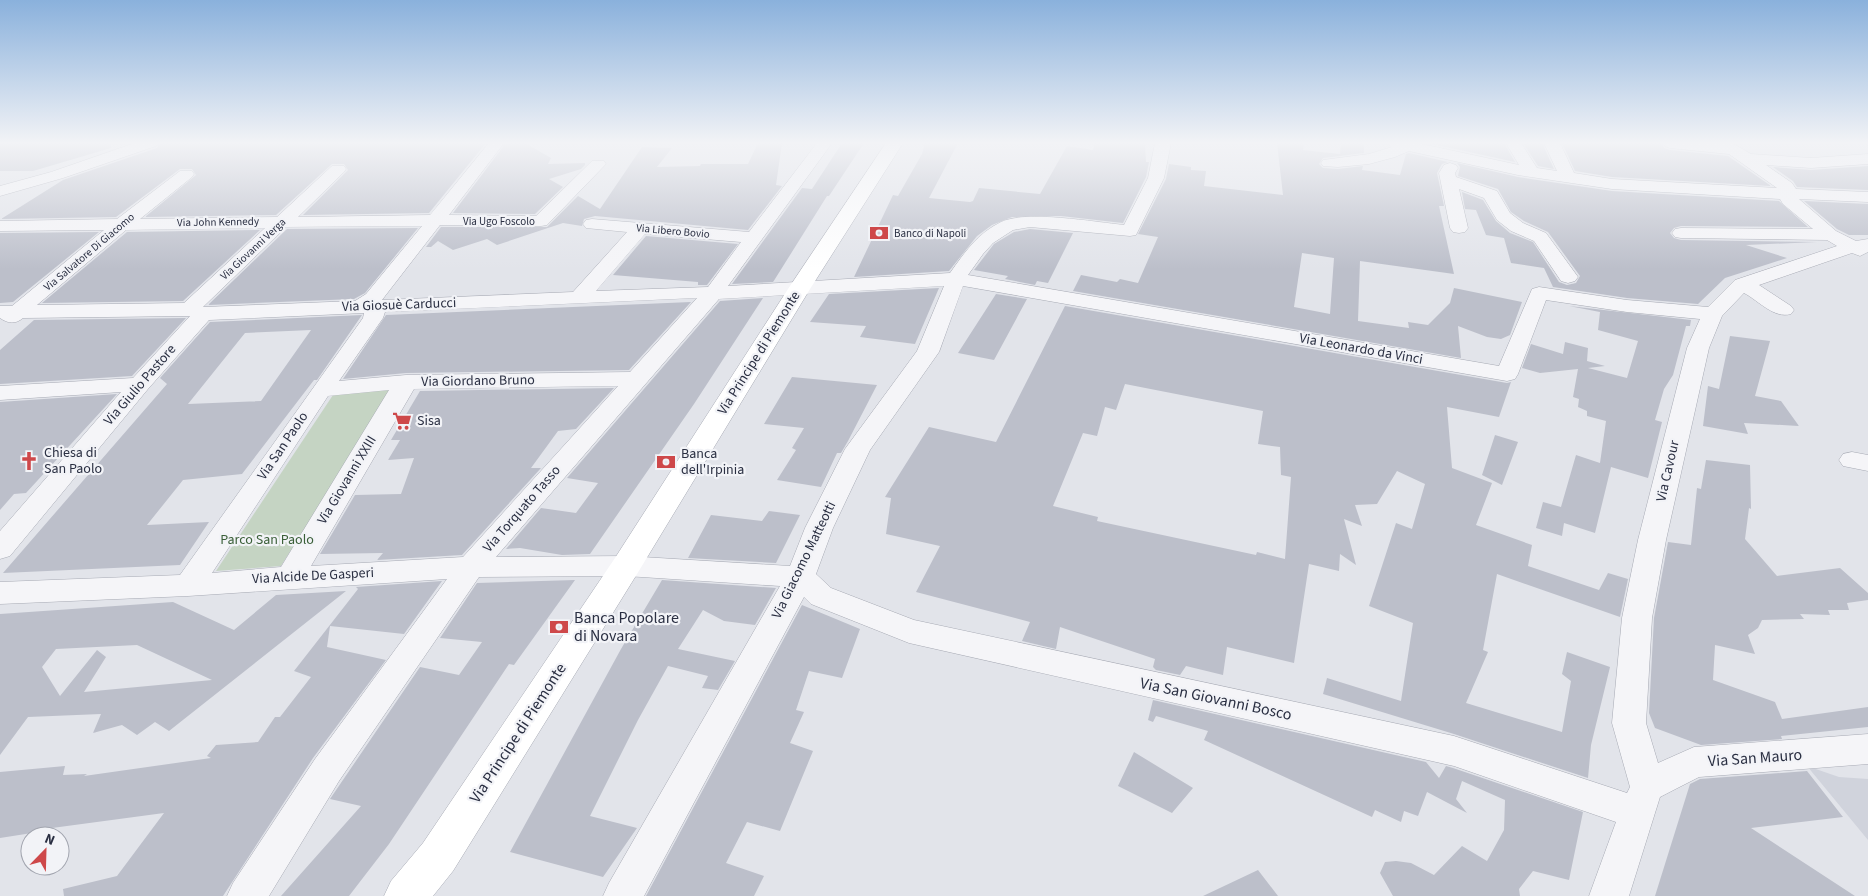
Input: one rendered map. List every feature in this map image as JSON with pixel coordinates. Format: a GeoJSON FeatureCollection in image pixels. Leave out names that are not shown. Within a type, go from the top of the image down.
{"type":"FeatureCollection","features":[{"type":"Feature","properties":{"kind":"main road","name":"Via Principe di Piemonte"},"geometry":{"type":"LineString","coordinates":[[406,896],[438,857],[626,566],[799,289],[868,185]]}},
{"type":"Feature","properties":{"kind":"street"},"geometry":{"type":"LineString","coordinates":[[0,191],[22,185]]}},
{"type":"Feature","properties":{"kind":"street"},"geometry":{"type":"LineString","coordinates":[[8,206],[41,185]]}},
{"type":"Feature","properties":{"kind":"street","name":"Via Salvatore Di Giacomo"},"geometry":{"type":"LineString","coordinates":[[0,327],[8,312],[172,185]]}},
{"type":"Feature","properties":{"kind":"street","name":"Via Giovanni Verga"},"geometry":{"type":"LineString","coordinates":[[196,312],[322,185]]}},
{"type":"Feature","properties":{"kind":"street","name":"Via Ugo Foscolo"},"geometry":{"type":"LineString","coordinates":[[369,306],[373,298],[464,185]]}},
{"type":"Feature","properties":{"kind":"street","name":"Via Ugo Foscolo"},"geometry":{"type":"LineString","coordinates":[[436,220],[541,221],[577,185]]}},
{"type":"Feature","properties":{"kind":"street","name":"Via Torquato Tasso"},"geometry":{"type":"LineString","coordinates":[[247,896],[328,770],[471,568],[713,293],[794,185]]}},
{"type":"Feature","properties":{"kind":"street","name":"Via Giacomo Matteotti"},"geometry":{"type":"LineString","coordinates":[[623,896],[800,577],[819,528],[858,449],[928,352],[956,279],[976,250],[987,239],[1008,225],[1030,222],[1130,230],[1153,185]]}},
{"type":"Feature","properties":{"kind":"street"},"geometry":{"type":"LineString","coordinates":[[1449,185],[1459,228]]}},
{"type":"Feature","properties":{"kind":"street"},"geometry":{"type":"LineString","coordinates":[[1463,185],[1491,194],[1503,216],[1518,227],[1540,237],[1544,241],[1568,277]]}},
{"type":"Feature","properties":{"kind":"street"},"geometry":{"type":"LineString","coordinates":[[1622,185],[1868,197]]}},
{"type":"Feature","properties":{"kind":"street"},"geometry":{"type":"LineString","coordinates":[[1782,185],[1789,191],[1789,200],[1854,245]]}},
{"type":"Feature","properties":{"kind":"street"},"geometry":{"type":"LineString","coordinates":[[1661,188],[1680,206]]}},
{"type":"Feature","properties":{"kind":"street","name":"Via John Kennedy"},"geometry":{"type":"LineString","coordinates":[[0,226],[436,220]]}},
{"type":"Feature","properties":{"kind":"street","name":"Via Libero Bovio"},"geometry":{"type":"LineString","coordinates":[[592,224],[754,238]]}},
{"type":"Feature","properties":{"kind":"street"},"geometry":{"type":"LineString","coordinates":[[578,297],[641,228]]}},
{"type":"Feature","properties":{"kind":"street"},"geometry":{"type":"LineString","coordinates":[[1681,233],[1854,245]]}},
{"type":"Feature","properties":{"kind":"street","name":"Via Cavour"},"geometry":{"type":"LineString","coordinates":[[1642,799],[1629,723],[1637,618],[1652,540],[1698,348],[1713,314],[1742,284],[1854,245]]}},
{"type":"Feature","properties":{"kind":"street"},"geometry":{"type":"LineString","coordinates":[[799,289],[956,279]]}},
{"type":"Feature","properties":{"kind":"street","name":"Via Leonardo da Vinci"},"geometry":{"type":"LineString","coordinates":[[956,279],[1506,374],[1539,293],[1627,306],[1713,314]]}},
{"type":"Feature","properties":{"kind":"street"},"geometry":{"type":"LineString","coordinates":[[1742,284],[1762,294],[1784,310]]}},
{"type":"Feature","properties":{"kind":"street","name":"Via Giosuè Carducci"},"geometry":{"type":"LineString","coordinates":[[8,312],[196,312],[799,289]]}},
{"type":"Feature","properties":{"kind":"street","name":"Via San Paolo"},"geometry":{"type":"LineString","coordinates":[[188,585],[321,390],[373,318],[369,306]]}},
{"type":"Feature","properties":{"kind":"street","name":"Via Giulio Pastore"},"geometry":{"type":"LineString","coordinates":[[0,549],[140,384],[196,312]]}},
{"type":"Feature","properties":{"kind":"street","name":"Via Giordano Bruno"},"geometry":{"type":"LineString","coordinates":[[321,390],[406,382],[636,379]]}},
{"type":"Feature","properties":{"kind":"street","name":"Via Giovanni XXIII"},"geometry":{"type":"LineString","coordinates":[[288,578],[406,382]]}},
{"type":"Feature","properties":{"kind":"street"},"geometry":{"type":"LineString","coordinates":[[0,393],[140,384]]}},
{"type":"Feature","properties":{"kind":"street"},"geometry":{"type":"LineString","coordinates":[[626,566],[800,577]]}},
{"type":"Feature","properties":{"kind":"street","name":"Via Alcide De Gasperi"},"geometry":{"type":"LineString","coordinates":[[0,593],[188,585],[471,568],[626,566]]}},
{"type":"Feature","properties":{"kind":"street","name":"Via San Giovanni Bosco"},"geometry":{"type":"LineString","coordinates":[[800,577],[821,596],[909,631],[1454,751],[1642,799]]}},
{"type":"Feature","properties":{"kind":"street","name":"Via San Mauro"},"geometry":{"type":"LineString","coordinates":[[1642,799],[1694,762],[1868,749]]}},
{"type":"Feature","properties":{"kind":"street"},"geometry":{"type":"LineString","coordinates":[[1609,896],[1642,799]]}},
{"type":"Feature","properties":{"kind":"shaded area"},"geometry":{"type":"Polygon","coordinates":[[[1807,766],[1839,777],[1868,779],[1868,840],[1807,766]]]}},
{"type":"Feature","properties":{"kind":"green space","name":"Parco San Paolo"},"geometry":{"type":"Polygon","coordinates":[[[393,388],[281,566],[216,571],[335,392],[393,388]]]}},
{"type":"Feature","properties":{"kind":"building"},"geometry":{"type":"Polygon","coordinates":[[[55,185],[159,185],[116,217],[1,219],[55,185]]]}},
{"type":"Feature","properties":{"kind":"building"},"geometry":{"type":"Polygon","coordinates":[[[184,185],[309,185],[276,215],[145,217],[184,185]]]}},
{"type":"Feature","properties":{"kind":"building"},"geometry":{"type":"Polygon","coordinates":[[[333,185],[452,185],[429,213],[303,215],[333,185]]]}},
{"type":"Feature","properties":{"kind":"building"},"geometry":{"type":"Polygon","coordinates":[[[474,185],[559,185],[563,187],[535,214],[453,213],[474,185]]]}},
{"type":"Feature","properties":{"kind":"building"},"geometry":{"type":"Polygon","coordinates":[[[616,185],[782,186],[748,230],[595,216],[584,219],[582,226],[563,223],[497,245],[487,239],[453,250],[438,241],[431,247],[426,247],[441,227],[547,227],[578,196],[600,209],[616,185]]]}},
{"type":"Feature","properties":{"kind":"building"},"geometry":{"type":"Polygon","coordinates":[[[815,185],[836,185],[829,196],[827,196],[773,282],[732,284],[802,188],[812,189],[815,185]]]}},
{"type":"Feature","properties":{"kind":"building"},"geometry":{"type":"Polygon","coordinates":[[[904,185],[936,185],[929,198],[970,202],[973,201],[979,188],[1040,194],[1045,185],[1142,185],[1123,223],[1061,216],[1012,217],[992,225],[977,236],[949,271],[854,277],[893,195],[898,196],[904,185]]]}},
{"type":"Feature","properties":{"kind":"building"},"geometry":{"type":"Polygon","coordinates":[[[1163,185],[1204,186],[1283,195],[1282,185],[1440,185],[1444,206],[1439,206],[1454,274],[1360,261],[1358,321],[1409,328],[1408,322],[1428,325],[1450,303],[1454,288],[1522,302],[1510,335],[1501,339],[1487,337],[1458,326],[1461,358],[1073,291],[1081,275],[1117,282],[1120,279],[1138,283],[1158,237],[1138,234],[1163,185]],[[1302,253],[1294,307],[1330,314],[1334,258],[1302,253]]]}},
{"type":"Feature","properties":{"kind":"building"},"geometry":{"type":"Polygon","coordinates":[[[1485,185],[1570,185],[1612,191],[1779,201],[1808,227],[1681,226],[1674,228],[1670,233],[1674,238],[1681,240],[1817,242],[1746,245],[1787,258],[1725,278],[1698,304],[1627,298],[1553,287],[1544,268],[1511,263],[1504,238],[1486,235],[1476,210],[1465,209],[1462,192],[1483,200],[1496,221],[1510,233],[1533,242],[1559,282],[1567,285],[1576,283],[1580,276],[1548,232],[1524,221],[1511,212],[1498,189],[1485,185]]]}},
{"type":"Feature","properties":{"kind":"building"},"geometry":{"type":"Polygon","coordinates":[[[1796,185],[1868,185],[1868,190],[1797,187],[1796,185]]]}},
{"type":"Feature","properties":{"kind":"building"},"geometry":{"type":"Polygon","coordinates":[[[1804,201],[1868,204],[1868,235],[1849,235],[1837,229],[1804,201]]]}},
{"type":"Feature","properties":{"kind":"building"},"geometry":{"type":"Polygon","coordinates":[[[418,228],[365,293],[354,299],[208,305],[287,229],[418,228]]]}},
{"type":"Feature","properties":{"kind":"building"},"geometry":{"type":"Polygon","coordinates":[[[1030,229],[1073,233],[1048,283],[1037,281],[1035,285],[1005,279],[1008,276],[974,270],[994,244],[1014,232],[1030,229]]]}},
{"type":"Feature","properties":{"kind":"building"},"geometry":{"type":"Polygon","coordinates":[[[260,230],[183,301],[42,303],[127,232],[260,230]]]}},
{"type":"Feature","properties":{"kind":"building"},"geometry":{"type":"Polygon","coordinates":[[[99,232],[13,302],[0,303],[0,233],[99,232]]]}},
{"type":"Feature","properties":{"kind":"building"},"geometry":{"type":"Polygon","coordinates":[[[646,236],[738,244],[707,285],[698,285],[698,282],[613,275],[646,236]]]}},
{"type":"Feature","properties":{"kind":"building"},"geometry":{"type":"Polygon","coordinates":[[[939,288],[915,344],[860,337],[866,326],[810,322],[829,294],[939,288]]]}},
{"type":"Feature","properties":{"kind":"building"},"geometry":{"type":"Polygon","coordinates":[[[996,294],[1027,299],[994,360],[958,353],[996,294]]]}},
{"type":"Feature","properties":{"kind":"building"},"geometry":{"type":"Polygon","coordinates":[[[763,298],[694,404],[590,554],[562,555],[520,548],[506,549],[541,508],[576,513],[598,483],[567,478],[720,301],[763,298]]]}},
{"type":"Feature","properties":{"kind":"building"},"geometry":{"type":"Polygon","coordinates":[[[691,302],[629,370],[406,373],[343,379],[386,315],[691,302]]]}},
{"type":"Feature","properties":{"kind":"building"},"geometry":{"type":"Polygon","coordinates":[[[1065,306],[1507,383],[1511,382],[1499,417],[1447,407],[1452,468],[1492,483],[1476,525],[1532,545],[1528,566],[1599,590],[1608,573],[1628,579],[1620,617],[1497,574],[1483,650],[1488,652],[1466,703],[1562,732],[1571,681],[1562,674],[1567,652],[1610,667],[1591,745],[1588,778],[1323,694],[1327,678],[1401,701],[1413,623],[1369,606],[1396,523],[1412,529],[1425,484],[1397,471],[1377,504],[1355,505],[1362,526],[1344,519],[1356,565],[1340,554],[1339,571],[1309,564],[1294,663],[1227,647],[1223,675],[1186,666],[1180,675],[1156,670],[1153,667],[1155,659],[1060,627],[1056,649],[1022,641],[1030,622],[916,592],[940,546],[886,534],[891,498],[885,497],[929,427],[996,442],[1065,306]],[[1125,384],[1116,410],[1105,407],[1097,436],[1083,433],[1053,506],[1098,517],[1097,521],[1256,555],[1257,552],[1285,559],[1291,477],[1281,475],[1280,447],[1258,444],[1263,411],[1125,384]]]}},
{"type":"Feature","properties":{"kind":"building"},"geometry":{"type":"Polygon","coordinates":[[[1569,306],[1691,320],[1690,326],[1686,326],[1673,375],[1664,389],[1655,420],[1662,422],[1648,478],[1611,467],[1595,533],[1564,523],[1562,536],[1536,528],[1543,502],[1561,507],[1576,455],[1600,463],[1606,421],[1587,416],[1587,411],[1578,407],[1579,399],[1573,397],[1578,369],[1540,373],[1522,368],[1531,344],[1563,354],[1565,342],[1588,348],[1587,361],[1605,366],[1588,368],[1627,378],[1638,341],[1598,330],[1600,312],[1569,306]]]}},
{"type":"Feature","properties":{"kind":"building"},"geometry":{"type":"Polygon","coordinates":[[[362,315],[317,380],[314,380],[242,474],[183,480],[147,525],[209,522],[180,565],[3,573],[167,384],[160,378],[210,322],[362,315]],[[311,330],[245,333],[188,404],[261,401],[311,330]]]}},
{"type":"Feature","properties":{"kind":"building"},"geometry":{"type":"Polygon","coordinates":[[[186,318],[132,376],[0,384],[0,350],[34,320],[186,318]]]}},
{"type":"Feature","properties":{"kind":"building"},"geometry":{"type":"Polygon","coordinates":[[[1730,336],[1770,341],[1755,396],[1781,401],[1799,426],[1744,423],[1748,434],[1703,426],[1708,386],[1719,389],[1730,336]]]}},
{"type":"Feature","properties":{"kind":"building"},"geometry":{"type":"Polygon","coordinates":[[[792,377],[877,385],[841,453],[837,453],[821,487],[777,480],[796,450],[792,448],[804,428],[764,424],[792,377]]]}},
{"type":"Feature","properties":{"kind":"building"},"geometry":{"type":"Polygon","coordinates":[[[614,388],[576,429],[558,431],[531,468],[541,468],[462,555],[377,560],[383,553],[320,554],[355,495],[401,494],[414,458],[388,460],[400,440],[391,440],[420,391],[614,388]]]}},
{"type":"Feature","properties":{"kind":"building"},"geometry":{"type":"Polygon","coordinates":[[[117,394],[26,493],[14,494],[0,510],[0,402],[117,394]]]}},
{"type":"Feature","properties":{"kind":"building"},"geometry":{"type":"Polygon","coordinates":[[[1495,435],[1518,442],[1502,485],[1482,475],[1495,435]]]}},
{"type":"Feature","properties":{"kind":"building"},"geometry":{"type":"Polygon","coordinates":[[[1706,460],[1750,465],[1751,509],[1749,508],[1745,539],[1777,576],[1840,568],[1868,593],[1868,600],[1847,603],[1849,610],[1828,610],[1830,615],[1800,614],[1804,619],[1762,620],[1758,628],[1748,635],[1755,654],[1715,645],[1713,680],[1775,702],[1782,719],[1868,707],[1868,727],[1781,736],[1782,739],[1701,745],[1655,728],[1649,713],[1654,618],[1668,542],[1691,545],[1697,488],[1701,489],[1706,460]]]}},
{"type":"Feature","properties":{"kind":"building"},"geometry":{"type":"Polygon","coordinates":[[[769,511],[800,515],[776,563],[688,558],[711,515],[762,521],[769,511]]]}},
{"type":"Feature","properties":{"kind":"building"},"geometry":{"type":"Polygon","coordinates":[[[575,580],[514,665],[509,664],[389,844],[349,896],[281,896],[361,806],[330,799],[420,667],[459,675],[482,642],[440,638],[477,583],[575,580]]]}},
{"type":"Feature","properties":{"kind":"building"},"geometry":{"type":"Polygon","coordinates":[[[662,580],[776,588],[755,625],[724,621],[703,610],[678,649],[735,661],[718,690],[702,688],[708,676],[668,666],[638,720],[590,816],[637,828],[603,877],[510,852],[621,649],[662,580]]]}},
{"type":"Feature","properties":{"kind":"building"},"geometry":{"type":"Polygon","coordinates":[[[442,581],[404,634],[330,626],[327,647],[386,660],[313,758],[223,896],[64,896],[63,889],[117,876],[164,813],[67,826],[20,826],[20,835],[0,838],[0,772],[65,766],[63,775],[87,774],[84,776],[211,758],[207,756],[216,745],[258,742],[275,717],[280,717],[311,677],[294,671],[358,589],[356,587],[442,581]]]}},
{"type":"Feature","properties":{"kind":"building"},"geometry":{"type":"Polygon","coordinates":[[[346,591],[169,731],[155,722],[137,735],[122,725],[93,733],[101,714],[28,717],[0,755],[0,614],[173,602],[234,630],[276,595],[346,591]],[[137,645],[56,649],[42,667],[60,696],[97,650],[106,657],[84,692],[212,680],[137,645]]]}},
{"type":"Feature","properties":{"kind":"building"},"geometry":{"type":"Polygon","coordinates":[[[802,605],[860,629],[842,678],[809,671],[796,710],[804,712],[790,743],[813,751],[780,831],[747,822],[726,863],[764,876],[754,896],[646,896],[802,605]]]}},
{"type":"Feature","properties":{"kind":"building"},"geometry":{"type":"Polygon","coordinates":[[[1153,700],[1426,762],[1439,778],[1446,766],[1583,812],[1569,880],[1533,871],[1519,889],[1520,896],[1393,896],[1380,873],[1385,862],[1411,863],[1434,875],[1462,846],[1487,861],[1504,830],[1505,800],[1462,781],[1456,799],[1467,813],[1427,792],[1418,816],[1404,811],[1401,822],[1375,810],[1372,817],[1204,740],[1208,731],[1156,716],[1153,722],[1148,720],[1153,700]]]}},
{"type":"Feature","properties":{"kind":"building"},"geometry":{"type":"Polygon","coordinates":[[[1134,752],[1193,788],[1172,813],[1118,786],[1134,752]]]}},
{"type":"Feature","properties":{"kind":"building"},"geometry":{"type":"Polygon","coordinates":[[[1807,771],[1843,817],[1751,828],[1855,896],[1655,896],[1690,784],[1700,779],[1807,771]]]}},
{"type":"Feature","properties":{"kind":"building"},"geometry":{"type":"Polygon","coordinates":[[[1258,870],[1278,896],[1203,896],[1258,870]]]}},
{"type":"Feature","properties":{"kind":"place","name":"Banco di Napoli"},"geometry":{"type":"Point","coordinates":[879,233]}},
{"type":"Feature","properties":{"kind":"place","name":"Sisa"},"geometry":{"type":"Point","coordinates":[402,421]}},
{"type":"Feature","properties":{"kind":"place","name":"Chiesa di San Paolo"},"geometry":{"type":"Point","coordinates":[29,461]}},
{"type":"Feature","properties":{"kind":"place","name":"Banca dell'Irpinia"},"geometry":{"type":"Point","coordinates":[666,462]}},
{"type":"Feature","properties":{"kind":"place","name":"Banca Popolare di Novara"},"geometry":{"type":"Point","coordinates":[559,627]}}]}
